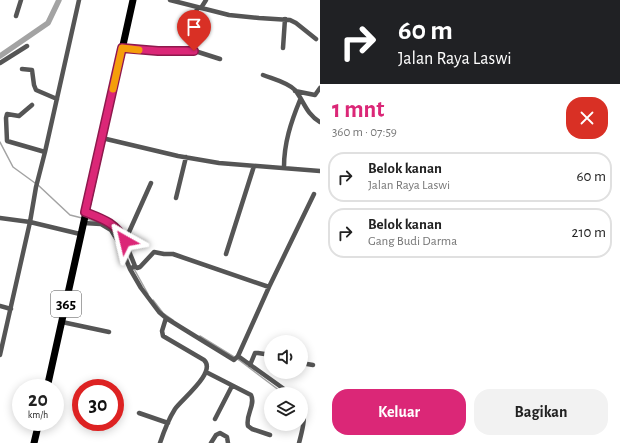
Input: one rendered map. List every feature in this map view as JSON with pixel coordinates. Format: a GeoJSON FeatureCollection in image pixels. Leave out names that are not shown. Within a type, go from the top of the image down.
{"type":"FeatureCollection","features":[{"type":"Feature","properties":{"kind":"main road","name":"365"},"geometry":{"type":"LineString","coordinates":[[49,379],[133,0]]}},
{"type":"Feature","properties":{"kind":"main road"},"geometry":{"type":"LineString","coordinates":[[34,443],[37,431]]}},
{"type":"Feature","properties":{"kind":"street"},"geometry":{"type":"LineString","coordinates":[[16,16],[21,0]]}},
{"type":"Feature","properties":{"kind":"street"},"geometry":{"type":"LineString","coordinates":[[0,355],[30,222],[36,187],[79,0]]}},
{"type":"Feature","properties":{"kind":"street"},"geometry":{"type":"LineString","coordinates":[[170,0],[245,17],[285,19],[296,23],[316,39]]}},
{"type":"Feature","properties":{"kind":"street"},"geometry":{"type":"LineString","coordinates":[[194,34],[199,7],[206,0]]}},
{"type":"Feature","properties":{"kind":"street"},"geometry":{"type":"LineString","coordinates":[[283,48],[285,19]]}},
{"type":"Feature","properties":{"kind":"street"},"geometry":{"type":"LineString","coordinates":[[0,63],[27,46]]}},
{"type":"Feature","properties":{"kind":"street"},"geometry":{"type":"LineString","coordinates":[[122,48],[158,51],[194,51],[220,58]]}},
{"type":"Feature","properties":{"kind":"street"},"geometry":{"type":"LineString","coordinates":[[22,69],[32,70],[36,90],[57,99]]}},
{"type":"Feature","properties":{"kind":"street"},"geometry":{"type":"LineString","coordinates":[[263,75],[286,84],[295,91],[311,115],[320,122]]}},
{"type":"Feature","properties":{"kind":"street"},"geometry":{"type":"LineString","coordinates":[[295,91],[315,96],[320,88]]}},
{"type":"Feature","properties":{"kind":"street"},"geometry":{"type":"LineString","coordinates":[[284,167],[286,143],[290,125],[300,100]]}},
{"type":"Feature","properties":{"kind":"street"},"geometry":{"type":"LineString","coordinates":[[7,141],[7,114],[19,116],[32,105]]}},
{"type":"Feature","properties":{"kind":"street"},"geometry":{"type":"LineString","coordinates":[[102,138],[186,158],[219,163],[320,171]]}},
{"type":"Feature","properties":{"kind":"street"},"geometry":{"type":"LineString","coordinates":[[1,139],[45,152]]}},
{"type":"Feature","properties":{"kind":"street"},"geometry":{"type":"LineString","coordinates":[[176,198],[186,158]]}},
{"type":"Feature","properties":{"kind":"street"},"geometry":{"type":"LineString","coordinates":[[226,254],[254,166]]}},
{"type":"Feature","properties":{"kind":"street"},"geometry":{"type":"LineString","coordinates":[[125,241],[150,183]]}},
{"type":"Feature","properties":{"kind":"street"},"geometry":{"type":"LineString","coordinates":[[84,218],[94,223],[103,224],[119,235],[149,300],[166,318],[234,360],[237,357],[268,287],[314,194]]}},
{"type":"Feature","properties":{"kind":"street"},"geometry":{"type":"LineString","coordinates":[[0,218],[30,222],[80,234]]}},
{"type":"Feature","properties":{"kind":"street"},"geometry":{"type":"LineString","coordinates":[[84,218],[110,223],[125,241],[133,268]]}},
{"type":"Feature","properties":{"kind":"street"},"geometry":{"type":"LineString","coordinates":[[133,268],[140,267],[154,252],[173,254],[268,287]]}},
{"type":"Feature","properties":{"kind":"street"},"geometry":{"type":"LineString","coordinates":[[0,306],[11,309]]}},
{"type":"Feature","properties":{"kind":"street"},"geometry":{"type":"LineString","coordinates":[[160,443],[176,407],[196,386],[208,367],[205,361],[163,336],[162,331],[166,318]]}},
{"type":"Feature","properties":{"kind":"street"},"geometry":{"type":"LineString","coordinates":[[62,322],[109,332]]}},
{"type":"Feature","properties":{"kind":"street"},"geometry":{"type":"LineString","coordinates":[[250,365],[255,353],[264,354]]}},
{"type":"Feature","properties":{"kind":"street"},"geometry":{"type":"LineString","coordinates":[[237,357],[281,387]]}},
{"type":"Feature","properties":{"kind":"street"},"geometry":{"type":"LineString","coordinates":[[308,364],[313,365]]}},
{"type":"Feature","properties":{"kind":"street"},"geometry":{"type":"LineString","coordinates":[[206,372],[248,393],[252,397],[252,404],[247,417],[248,426],[252,429],[270,435]]}},
{"type":"Feature","properties":{"kind":"street"},"geometry":{"type":"LineString","coordinates":[[215,419],[232,386]]}},
{"type":"Feature","properties":{"kind":"street"},"geometry":{"type":"LineString","coordinates":[[139,413],[168,423]]}},
{"type":"Feature","properties":{"kind":"street"},"geometry":{"type":"LineString","coordinates":[[299,443],[302,431]]}},
{"type":"Feature","properties":{"kind":"street"},"geometry":{"type":"LineString","coordinates":[[211,443],[216,435],[220,433],[227,437],[228,443]]}},
{"type":"Feature","properties":{"kind":"waterway"},"geometry":{"type":"LineString","coordinates":[[0,56],[48,23],[59,0]]}},
{"type":"Feature","properties":{"kind":"waterway"},"geometry":{"type":"LineString","coordinates":[[0,142],[13,167],[35,183]]}},
{"type":"Feature","properties":{"kind":"waterway"},"geometry":{"type":"LineString","coordinates":[[38,185],[70,215],[82,218]]}},
{"type":"Feature","properties":{"kind":"waterway"},"geometry":{"type":"LineString","coordinates":[[86,219],[98,222]]}},
{"type":"Feature","properties":{"kind":"waterway"},"geometry":{"type":"LineString","coordinates":[[133,267],[148,294]]}},
{"type":"Feature","properties":{"kind":"waterway"},"geometry":{"type":"LineString","coordinates":[[153,300],[163,313],[173,320]]}},
{"type":"Feature","properties":{"kind":"waterway"},"geometry":{"type":"LineString","coordinates":[[200,336],[239,360],[275,387]]}},
{"type":"Feature","properties":{"kind":"slow traffic"},"geometry":{"type":"LineString","coordinates":[[113,89],[122,48],[139,50]]}},
{"type":"Feature","properties":{"kind":"route"},"geometry":{"type":"LineString","coordinates":[[125,241],[121,233],[113,225],[85,212],[122,48],[145,51],[194,51]]}}]}
